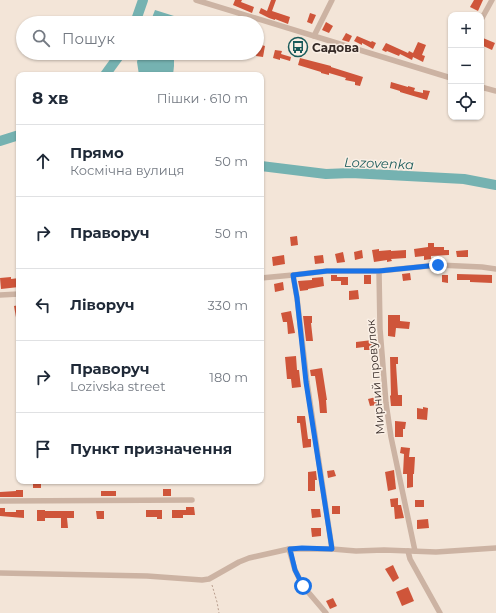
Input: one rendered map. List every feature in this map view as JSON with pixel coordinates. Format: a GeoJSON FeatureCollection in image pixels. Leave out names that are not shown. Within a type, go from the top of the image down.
{"type":"FeatureCollection","features":[{"type":"Feature","properties":{"kind":"street"},"geometry":{"type":"LineString","coordinates":[[196,0],[248,16]]}},
{"type":"Feature","properties":{"kind":"street"},"geometry":{"type":"LineString","coordinates":[[314,36],[332,0]]}},
{"type":"Feature","properties":{"kind":"street"},"geometry":{"type":"LineString","coordinates":[[484,15],[492,0]]}},
{"type":"Feature","properties":{"kind":"street"},"geometry":{"type":"LineString","coordinates":[[264,21],[448,75]]}},
{"type":"Feature","properties":{"kind":"street"},"geometry":{"type":"LineString","coordinates":[[484,88],[496,91]]}},
{"type":"Feature","properties":{"kind":"street"},"geometry":{"type":"LineString","coordinates":[[264,278],[327,271],[379,271],[438,265],[496,269]]}},
{"type":"Feature","properties":{"kind":"street","name":"Мирний провулок"},"geometry":{"type":"LineString","coordinates":[[379,271],[380,329],[386,403],[391,437],[415,551]]}},
{"type":"Feature","properties":{"kind":"street"},"geometry":{"type":"LineString","coordinates":[[293,275],[306,382],[332,549]]}},
{"type":"Feature","properties":{"kind":"street"},"geometry":{"type":"LineString","coordinates":[[0,295],[16,294]]}},
{"type":"Feature","properties":{"kind":"street"},"geometry":{"type":"LineString","coordinates":[[0,501],[192,500]]}},
{"type":"Feature","properties":{"kind":"street"},"geometry":{"type":"LineString","coordinates":[[0,573],[148,576],[202,580],[211,578],[249,558],[290,549],[302,548],[356,551],[436,552],[496,548]]}},
{"type":"Feature","properties":{"kind":"street"},"geometry":{"type":"LineString","coordinates":[[290,549],[295,570],[303,586],[326,613]]}},
{"type":"Feature","properties":{"kind":"street"},"geometry":{"type":"LineString","coordinates":[[408,551],[410,559],[440,613]]}},
{"type":"Feature","properties":{"kind":"path"},"geometry":{"type":"LineString","coordinates":[[211,578],[219,613]]}},
{"type":"Feature","properties":{"kind":"water"},"geometry":{"type":"Polygon","coordinates":[[[155,10],[174,16],[153,16],[155,10]]]}},
{"type":"Feature","properties":{"kind":"water"},"geometry":{"type":"Polygon","coordinates":[[[137,60],[174,60],[173,72],[139,72],[137,60]]]}},
{"type":"Feature","properties":{"kind":"building"},"geometry":{"type":"Polygon","coordinates":[[[235,0],[242,0],[241,2],[254,7],[252,13],[233,5],[235,0]]]}},
{"type":"Feature","properties":{"kind":"building"},"geometry":{"type":"Polygon","coordinates":[[[271,0],[276,0],[272,11],[290,17],[288,24],[259,13],[261,8],[267,11],[271,0]]]}},
{"type":"Feature","properties":{"kind":"building"},"geometry":{"type":"Polygon","coordinates":[[[474,0],[483,0],[478,11],[470,7],[474,0]]]}},
{"type":"Feature","properties":{"kind":"building"},"geometry":{"type":"Polygon","coordinates":[[[310,13],[316,15],[312,24],[307,22],[310,13]]]}},
{"type":"Feature","properties":{"kind":"building"},"geometry":{"type":"Polygon","coordinates":[[[326,22],[333,26],[329,33],[322,30],[326,22]]]}},
{"type":"Feature","properties":{"kind":"building"},"geometry":{"type":"Polygon","coordinates":[[[346,33],[352,36],[349,42],[342,40],[346,33]]]}},
{"type":"Feature","properties":{"kind":"building"},"geometry":{"type":"Polygon","coordinates":[[[357,36],[376,43],[373,49],[362,43],[362,45],[354,41],[357,36]]]}},
{"type":"Feature","properties":{"kind":"building"},"geometry":{"type":"Polygon","coordinates":[[[484,38],[495,43],[492,50],[484,46],[484,38]]]}},
{"type":"Feature","properties":{"kind":"building"},"geometry":{"type":"Polygon","coordinates":[[[418,42],[426,45],[422,55],[425,56],[423,62],[413,57],[412,60],[400,54],[399,56],[382,50],[386,43],[408,53],[409,51],[413,53],[418,42]]]}},
{"type":"Feature","properties":{"kind":"building"},"geometry":{"type":"Polygon","coordinates":[[[275,50],[282,51],[281,54],[291,57],[290,61],[280,58],[280,60],[273,58],[275,50]]]}},
{"type":"Feature","properties":{"kind":"building"},"geometry":{"type":"Polygon","coordinates":[[[300,58],[331,66],[363,77],[360,86],[355,85],[355,82],[345,80],[346,78],[329,73],[329,75],[321,73],[298,65],[300,58]]]}},
{"type":"Feature","properties":{"kind":"building"},"geometry":{"type":"Polygon","coordinates":[[[391,82],[415,88],[414,91],[423,93],[423,90],[430,91],[427,100],[390,88],[391,82]]]}},
{"type":"Feature","properties":{"kind":"building"},"geometry":{"type":"Polygon","coordinates":[[[297,236],[298,245],[291,246],[290,237],[297,236]]]}},
{"type":"Feature","properties":{"kind":"building"},"geometry":{"type":"Polygon","coordinates":[[[428,243],[434,243],[434,247],[444,247],[444,250],[449,250],[449,255],[431,256],[431,259],[424,260],[424,256],[415,257],[414,249],[428,247],[428,243]]]}},
{"type":"Feature","properties":{"kind":"building"},"geometry":{"type":"Polygon","coordinates":[[[379,249],[379,251],[406,250],[406,258],[391,259],[392,261],[387,262],[387,260],[374,262],[372,250],[379,249]]]}},
{"type":"Feature","properties":{"kind":"building"},"geometry":{"type":"Polygon","coordinates":[[[362,250],[363,258],[355,260],[354,252],[362,250]]]}},
{"type":"Feature","properties":{"kind":"building"},"geometry":{"type":"Polygon","coordinates":[[[468,250],[468,257],[457,257],[456,251],[468,250]]]}},
{"type":"Feature","properties":{"kind":"building"},"geometry":{"type":"Polygon","coordinates":[[[343,252],[345,262],[337,263],[335,254],[343,252]]]}},
{"type":"Feature","properties":{"kind":"building"},"geometry":{"type":"Polygon","coordinates":[[[284,255],[285,264],[273,266],[272,257],[284,255]]]}},
{"type":"Feature","properties":{"kind":"building"},"geometry":{"type":"Polygon","coordinates":[[[323,255],[324,263],[315,264],[314,256],[323,255]]]}},
{"type":"Feature","properties":{"kind":"building"},"geometry":{"type":"Polygon","coordinates":[[[410,273],[411,280],[403,281],[402,274],[410,273]]]}},
{"type":"Feature","properties":{"kind":"building"},"geometry":{"type":"Polygon","coordinates":[[[457,274],[492,275],[492,283],[457,280],[457,274]]]}},
{"type":"Feature","properties":{"kind":"building"},"geometry":{"type":"Polygon","coordinates":[[[331,275],[337,275],[337,277],[348,277],[348,285],[341,285],[341,281],[331,281],[331,275]]]}},
{"type":"Feature","properties":{"kind":"building"},"geometry":{"type":"Polygon","coordinates":[[[364,275],[371,275],[371,284],[364,284],[364,275]]]}},
{"type":"Feature","properties":{"kind":"building"},"geometry":{"type":"Polygon","coordinates":[[[442,275],[448,275],[448,283],[442,282],[442,275]]]}},
{"type":"Feature","properties":{"kind":"building"},"geometry":{"type":"Polygon","coordinates":[[[11,277],[11,279],[16,278],[16,287],[1,289],[0,278],[11,277]]]}},
{"type":"Feature","properties":{"kind":"building"},"geometry":{"type":"Polygon","coordinates":[[[323,277],[324,286],[300,291],[298,281],[312,280],[312,278],[323,277]]]}},
{"type":"Feature","properties":{"kind":"building"},"geometry":{"type":"Polygon","coordinates":[[[283,282],[284,290],[275,292],[274,284],[283,282]]]}},
{"type":"Feature","properties":{"kind":"building"},"geometry":{"type":"Polygon","coordinates":[[[358,290],[359,299],[349,300],[349,291],[358,290]]]}},
{"type":"Feature","properties":{"kind":"building"},"geometry":{"type":"Polygon","coordinates":[[[14,306],[16,306],[16,317],[14,306]]]}},
{"type":"Feature","properties":{"kind":"building"},"geometry":{"type":"Polygon","coordinates":[[[291,311],[295,333],[288,334],[287,322],[283,322],[281,313],[291,311]]]}},
{"type":"Feature","properties":{"kind":"building"},"geometry":{"type":"Polygon","coordinates":[[[388,315],[400,315],[400,321],[410,322],[409,329],[396,328],[395,337],[388,336],[388,315]]]}},
{"type":"Feature","properties":{"kind":"building"},"geometry":{"type":"Polygon","coordinates":[[[303,316],[312,316],[311,323],[313,341],[306,341],[303,316]]]}},
{"type":"Feature","properties":{"kind":"building"},"geometry":{"type":"Polygon","coordinates":[[[372,340],[373,350],[364,350],[364,347],[356,348],[356,342],[372,340]]]}},
{"type":"Feature","properties":{"kind":"building"},"geometry":{"type":"Polygon","coordinates":[[[296,356],[297,370],[299,370],[301,387],[292,388],[291,379],[287,379],[285,357],[296,356]]]}},
{"type":"Feature","properties":{"kind":"building"},"geometry":{"type":"Polygon","coordinates":[[[390,357],[398,357],[398,364],[396,364],[398,395],[402,395],[402,406],[391,406],[390,357]]]}},
{"type":"Feature","properties":{"kind":"building"},"geometry":{"type":"Polygon","coordinates":[[[322,368],[327,400],[327,413],[320,413],[315,376],[311,376],[310,370],[322,368]]]}},
{"type":"Feature","properties":{"kind":"building"},"geometry":{"type":"Polygon","coordinates":[[[376,397],[377,405],[370,406],[368,399],[376,397]]]}},
{"type":"Feature","properties":{"kind":"building"},"geometry":{"type":"Polygon","coordinates":[[[423,407],[428,408],[427,420],[417,419],[417,408],[423,409],[423,407]]]}},
{"type":"Feature","properties":{"kind":"building"},"geometry":{"type":"Polygon","coordinates":[[[297,416],[305,416],[308,439],[311,439],[311,447],[303,448],[300,423],[297,423],[297,416]]]}},
{"type":"Feature","properties":{"kind":"building"},"geometry":{"type":"Polygon","coordinates":[[[395,421],[406,422],[405,429],[403,429],[403,437],[395,437],[395,421]]]}},
{"type":"Feature","properties":{"kind":"building"},"geometry":{"type":"Polygon","coordinates":[[[401,447],[410,448],[409,457],[415,457],[413,487],[407,488],[407,474],[403,474],[404,454],[400,453],[401,447]]]}},
{"type":"Feature","properties":{"kind":"building"},"geometry":{"type":"Polygon","coordinates":[[[334,470],[336,476],[328,478],[327,471],[334,470]]]}},
{"type":"Feature","properties":{"kind":"building"},"geometry":{"type":"Polygon","coordinates":[[[394,470],[396,489],[388,491],[385,472],[394,470]]]}},
{"type":"Feature","properties":{"kind":"building"},"geometry":{"type":"Polygon","coordinates":[[[316,471],[317,480],[315,480],[315,491],[308,491],[308,472],[316,471]]]}},
{"type":"Feature","properties":{"kind":"building"},"geometry":{"type":"Polygon","coordinates":[[[33,484],[41,484],[41,488],[33,488],[33,484]]]}},
{"type":"Feature","properties":{"kind":"building"},"geometry":{"type":"Polygon","coordinates":[[[163,489],[171,489],[171,496],[163,496],[163,489]]]}},
{"type":"Feature","properties":{"kind":"building"},"geometry":{"type":"Polygon","coordinates":[[[23,490],[23,497],[0,497],[0,492],[23,490]]]}},
{"type":"Feature","properties":{"kind":"building"},"geometry":{"type":"Polygon","coordinates":[[[101,491],[116,491],[116,496],[101,496],[101,491]]]}},
{"type":"Feature","properties":{"kind":"building"},"geometry":{"type":"Polygon","coordinates":[[[398,498],[398,505],[401,505],[404,518],[395,519],[394,507],[391,507],[390,499],[398,498]]]}},
{"type":"Feature","properties":{"kind":"building"},"geometry":{"type":"Polygon","coordinates":[[[415,500],[424,500],[424,507],[415,507],[415,500]]]}},
{"type":"Feature","properties":{"kind":"building"},"geometry":{"type":"Polygon","coordinates":[[[332,506],[340,506],[340,514],[332,514],[332,506]]]}},
{"type":"Feature","properties":{"kind":"building"},"geometry":{"type":"Polygon","coordinates":[[[186,507],[194,507],[195,515],[183,515],[183,518],[172,518],[172,510],[186,510],[186,507]]]}},
{"type":"Feature","properties":{"kind":"building"},"geometry":{"type":"Polygon","coordinates":[[[0,508],[5,508],[5,512],[24,510],[24,518],[0,516],[0,508]]]}},
{"type":"Feature","properties":{"kind":"building"},"geometry":{"type":"Polygon","coordinates":[[[311,509],[320,509],[321,517],[312,518],[311,509]]]}},
{"type":"Feature","properties":{"kind":"building"},"geometry":{"type":"Polygon","coordinates":[[[37,510],[74,511],[74,518],[67,518],[68,528],[61,528],[61,518],[45,518],[45,521],[37,521],[37,510]]]}},
{"type":"Feature","properties":{"kind":"building"},"geometry":{"type":"Polygon","coordinates":[[[146,510],[162,510],[162,519],[157,519],[157,517],[146,517],[146,510]]]}},
{"type":"Feature","properties":{"kind":"building"},"geometry":{"type":"Polygon","coordinates":[[[96,511],[104,511],[104,519],[97,519],[96,511]]]}},
{"type":"Feature","properties":{"kind":"building"},"geometry":{"type":"Polygon","coordinates":[[[428,519],[429,528],[417,529],[417,520],[428,519]]]}},
{"type":"Feature","properties":{"kind":"building"},"geometry":{"type":"Polygon","coordinates":[[[311,528],[321,528],[321,536],[312,537],[311,528]]]}},
{"type":"Feature","properties":{"kind":"building"},"geometry":{"type":"Polygon","coordinates":[[[393,565],[399,578],[393,582],[385,569],[393,565]]]}},
{"type":"Feature","properties":{"kind":"building"},"geometry":{"type":"Polygon","coordinates":[[[408,587],[414,601],[402,606],[396,592],[408,587]]]}},
{"type":"Feature","properties":{"kind":"building"},"geometry":{"type":"Polygon","coordinates":[[[333,598],[337,606],[330,609],[326,601],[333,598]]]}},
{"type":"Feature","properties":{"kind":"waterway"},"geometry":{"type":"LineString","coordinates":[[137,16],[143,0]]}},
{"type":"Feature","properties":{"kind":"waterway"},"geometry":{"type":"LineString","coordinates":[[107,72],[116,60]]}},
{"type":"Feature","properties":{"kind":"waterway","name":"Lozovenka"},"geometry":{"type":"LineString","coordinates":[[0,141],[16,136]]}},
{"type":"Feature","properties":{"kind":"waterway","name":"Lozovenka"},"geometry":{"type":"LineString","coordinates":[[264,166],[326,174],[351,173],[464,179],[496,185]]}},
{"type":"Feature","properties":{"kind":"place","name":"Садова"},"geometry":{"type":"Point","coordinates":[298,47]}},
{"type":"Feature","properties":{"kind":"route"},"geometry":{"type":"LineString","coordinates":[[303,586],[295,570],[290,549],[332,549],[306,382],[293,275],[327,271],[379,271],[438,265]]}}]}
